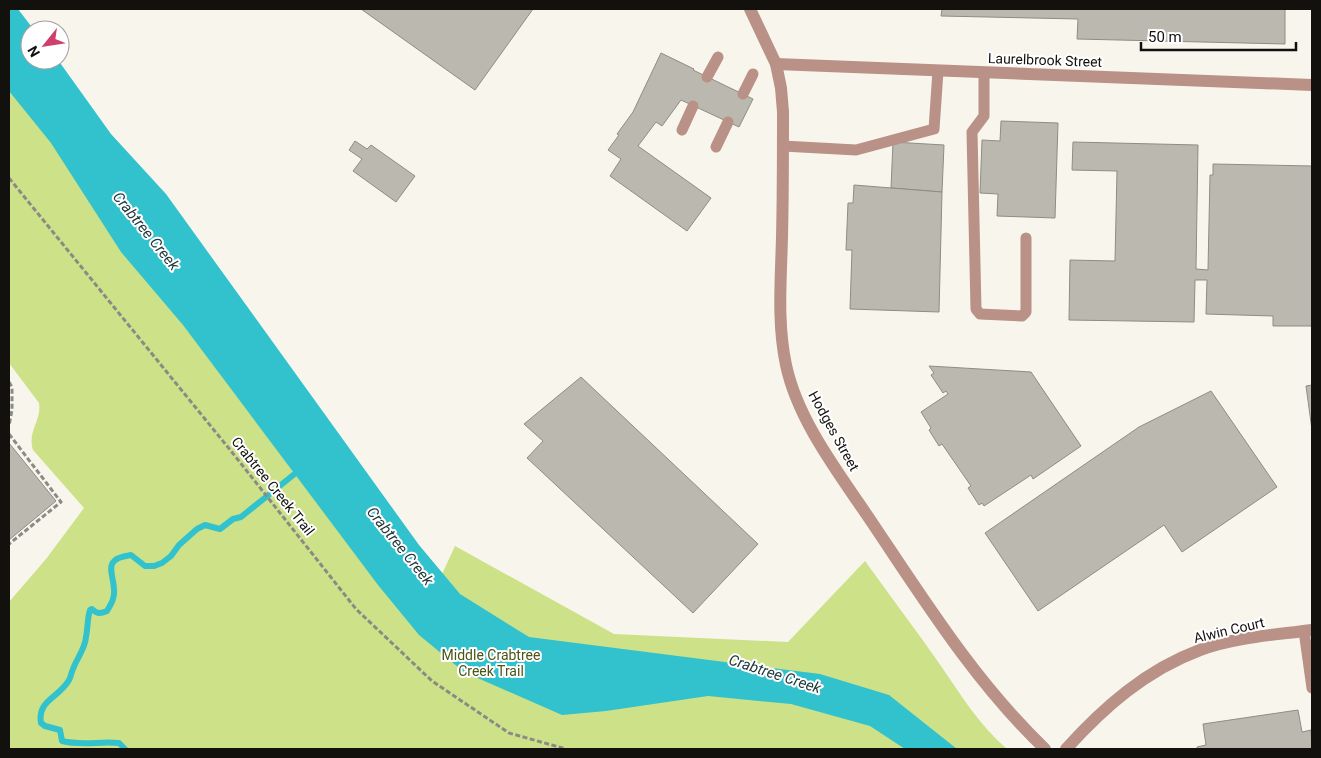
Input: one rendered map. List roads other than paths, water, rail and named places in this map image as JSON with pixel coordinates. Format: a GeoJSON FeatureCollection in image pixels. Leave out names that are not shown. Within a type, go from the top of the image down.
{"type":"FeatureCollection","features":[{"type":"Feature","properties":{"kind":"street","name":"Hodges Street"},"geometry":{"type":"LineString","coordinates":[[750,9],[776,64],[782,96],[782,338],[786,366],[804,412],[848,486],[963,656],[997,700],[1045,749]]}},
{"type":"Feature","properties":{"kind":"street","name":"Laurelbrook Street"},"geometry":{"type":"LineString","coordinates":[[776,64],[1312,85]]}},
{"type":"Feature","properties":{"kind":"street","name":"Alwin Court"},"geometry":{"type":"LineString","coordinates":[[1066,749],[1112,703],[1137,682],[1167,664],[1201,650],[1246,639],[1308,630]]}},
{"type":"Feature","properties":{"kind":"lane"},"geometry":{"type":"LineString","coordinates":[[708,77],[718,57]]}},
{"type":"Feature","properties":{"kind":"lane"},"geometry":{"type":"LineString","coordinates":[[783,146],[856,150],[934,129],[938,71]]}},
{"type":"Feature","properties":{"kind":"lane"},"geometry":{"type":"LineString","coordinates":[[984,73],[984,116],[972,132],[976,309],[980,314],[1022,316],[1026,312],[1026,238]]}},
{"type":"Feature","properties":{"kind":"lane"},"geometry":{"type":"LineString","coordinates":[[743,94],[753,74]]}},
{"type":"Feature","properties":{"kind":"lane"},"geometry":{"type":"LineString","coordinates":[[682,130],[693,106]]}},
{"type":"Feature","properties":{"kind":"lane"},"geometry":{"type":"LineString","coordinates":[[716,148],[728,122]]}},
{"type":"Feature","properties":{"kind":"lane"},"geometry":{"type":"LineString","coordinates":[[1308,630],[1312,688]]}},
{"type":"Feature","properties":{"kind":"water","name":"Crabtree Creek"},"geometry":{"type":"Polygon","coordinates":[[[9,9],[18,9],[26,20],[20,20],[20,70],[65,70],[111,134],[166,194],[419,545],[460,594],[529,637],[820,674],[889,695],[957,749],[905,749],[870,726],[791,704],[708,696],[606,711],[562,715],[464,672],[419,635],[378,585],[183,325],[121,252],[51,143],[9,91],[9,9]]]}},
{"type":"Feature","properties":{"kind":"waterway"},"geometry":{"type":"LineString","coordinates":[[125,749],[119,743],[62,741],[60,730],[41,723],[42,709],[65,686],[83,649],[90,610],[102,613],[107,611],[111,603],[114,592],[111,571],[113,563],[116,559],[131,555],[145,566],[154,566],[162,563],[197,529],[205,525],[220,529],[233,519],[241,517],[302,468]]}},
{"type":"Feature","properties":{"kind":"park label","name":"Middle Crabtree Creek Trail"},"geometry":{"type":"Point","coordinates":[491,664]}}]}
